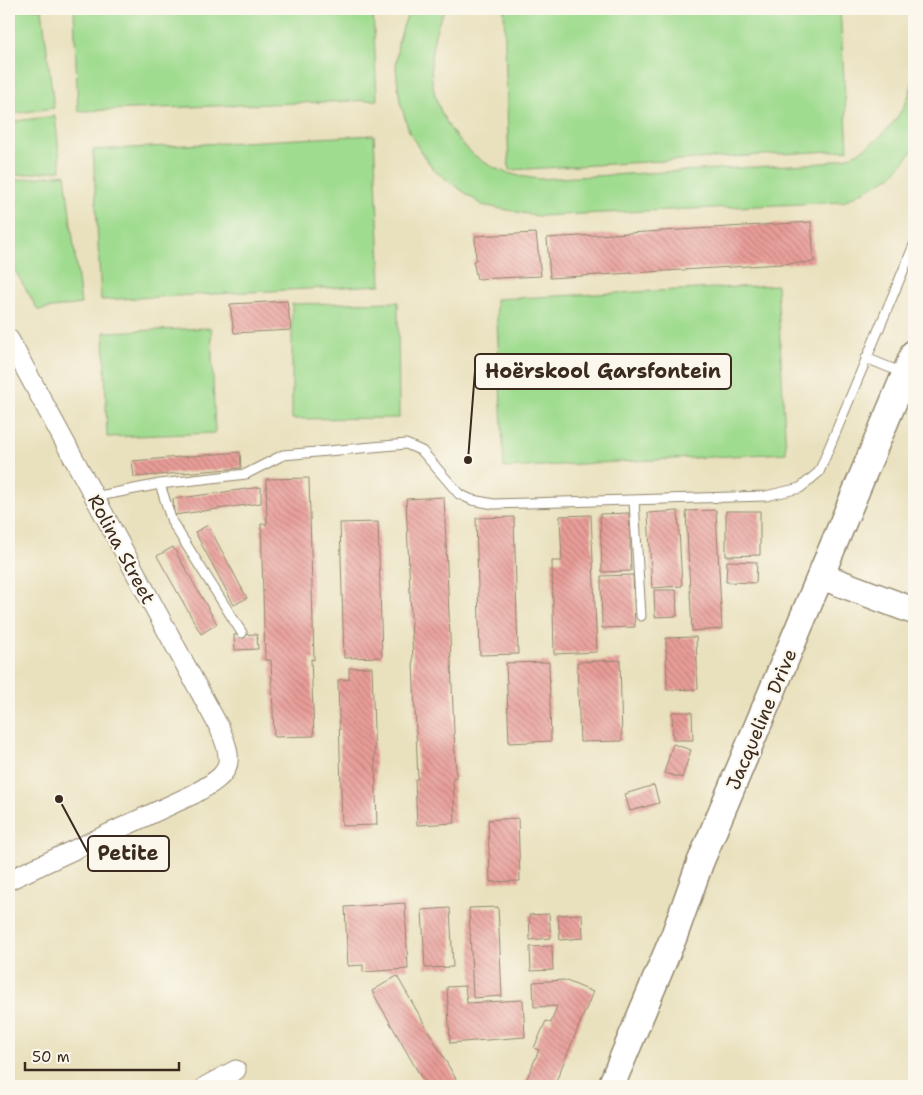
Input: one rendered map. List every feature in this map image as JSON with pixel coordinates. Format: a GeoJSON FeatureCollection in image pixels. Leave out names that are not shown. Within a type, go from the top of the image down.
{"type":"FeatureCollection","features":[{"type":"Feature","properties":{"kind":"street","name":"Rolina Street"},"geometry":{"type":"LineString","coordinates":[[9,339],[219,727],[226,742],[229,760],[226,770],[220,778],[194,794],[9,880]]}},
{"type":"Feature","properties":{"kind":"street","name":"Jacqueline Drive"},"geometry":{"type":"LineString","coordinates":[[611,1086],[674,936],[700,863],[910,364]]}},
{"type":"Feature","properties":{"kind":"street"},"geometry":{"type":"LineString","coordinates":[[821,576],[914,611]]}},
{"type":"Feature","properties":{"kind":"street"},"geometry":{"type":"LineString","coordinates":[[206,1086],[236,1070]]}},
{"type":"Feature","properties":{"kind":"lane"},"geometry":{"type":"LineString","coordinates":[[94,497],[160,484],[246,474],[283,455],[406,444],[422,451],[460,494],[472,500],[494,504],[766,496],[800,488],[818,472],[914,245]]}},
{"type":"Feature","properties":{"kind":"lane"},"geometry":{"type":"LineString","coordinates":[[866,358],[910,364]]}},
{"type":"Feature","properties":{"kind":"lane"},"geometry":{"type":"LineString","coordinates":[[160,484],[172,522],[242,633]]}},
{"type":"Feature","properties":{"kind":"lane"},"geometry":{"type":"LineString","coordinates":[[634,501],[641,616]]}},
{"type":"Feature","properties":{"kind":"green space"},"geometry":{"type":"Polygon","coordinates":[[[9,9],[42,9],[54,108],[9,114],[9,9]]]}},
{"type":"Feature","properties":{"kind":"green space"},"geometry":{"type":"Polygon","coordinates":[[[74,9],[373,9],[377,100],[78,111],[74,9]]]}},
{"type":"Feature","properties":{"kind":"green space"},"geometry":{"type":"Polygon","coordinates":[[[410,9],[446,9],[436,31],[431,62],[432,80],[442,114],[450,129],[474,155],[501,171],[514,175],[540,179],[825,163],[848,157],[860,151],[883,134],[900,113],[911,88],[914,75],[914,149],[892,176],[843,202],[538,216],[482,205],[436,172],[422,154],[409,131],[400,102],[396,68],[398,43],[410,9]]]}},
{"type":"Feature","properties":{"kind":"green space"},"geometry":{"type":"Polygon","coordinates":[[[504,9],[840,9],[848,150],[509,170],[504,9]]]}},
{"type":"Feature","properties":{"kind":"green space"},"geometry":{"type":"Polygon","coordinates":[[[55,116],[61,170],[9,176],[9,122],[55,116]]]}},
{"type":"Feature","properties":{"kind":"green space"},"geometry":{"type":"Polygon","coordinates":[[[374,135],[381,285],[101,300],[93,150],[374,135]]]}},
{"type":"Feature","properties":{"kind":"green space"},"geometry":{"type":"Polygon","coordinates":[[[65,174],[81,304],[38,310],[9,260],[9,181],[65,174]]]}},
{"type":"Feature","properties":{"kind":"green space"},"geometry":{"type":"Polygon","coordinates":[[[777,285],[786,453],[504,468],[496,299],[777,285]]]}},
{"type":"Feature","properties":{"kind":"green space"},"geometry":{"type":"Polygon","coordinates":[[[398,302],[399,418],[292,419],[292,304],[398,302]]]}},
{"type":"Feature","properties":{"kind":"green space"},"geometry":{"type":"Polygon","coordinates":[[[211,328],[215,433],[107,437],[104,332],[211,328]]]}},
{"type":"Feature","properties":{"kind":"building"},"geometry":{"type":"Polygon","coordinates":[[[811,222],[814,262],[550,278],[547,238],[811,222]]]}},
{"type":"Feature","properties":{"kind":"building"},"geometry":{"type":"Polygon","coordinates":[[[536,233],[541,276],[477,279],[473,261],[476,260],[475,236],[536,233]]]}},
{"type":"Feature","properties":{"kind":"building"},"geometry":{"type":"Polygon","coordinates":[[[287,301],[291,330],[234,333],[230,304],[287,301]]]}},
{"type":"Feature","properties":{"kind":"building"},"geometry":{"type":"Polygon","coordinates":[[[240,452],[241,468],[134,477],[132,461],[240,452]]]}},
{"type":"Feature","properties":{"kind":"building"},"geometry":{"type":"Polygon","coordinates":[[[309,478],[314,660],[311,659],[314,736],[274,737],[271,660],[265,660],[261,524],[267,524],[266,479],[309,478]]]}},
{"type":"Feature","properties":{"kind":"building"},"geometry":{"type":"Polygon","coordinates":[[[261,487],[261,503],[174,515],[173,499],[261,487]]]}},
{"type":"Feature","properties":{"kind":"building"},"geometry":{"type":"Polygon","coordinates":[[[444,497],[456,778],[453,778],[455,823],[417,825],[415,779],[418,779],[406,499],[444,497]]]}},
{"type":"Feature","properties":{"kind":"building"},"geometry":{"type":"Polygon","coordinates":[[[716,510],[722,629],[692,631],[686,511],[716,510]]]}},
{"type":"Feature","properties":{"kind":"building"},"geometry":{"type":"Polygon","coordinates":[[[678,511],[682,586],[652,588],[648,513],[678,511]]]}},
{"type":"Feature","properties":{"kind":"building"},"geometry":{"type":"Polygon","coordinates":[[[726,511],[760,511],[760,555],[726,556],[726,511]]]}},
{"type":"Feature","properties":{"kind":"building"},"geometry":{"type":"Polygon","coordinates":[[[629,513],[631,571],[602,572],[600,514],[629,513]]]}},
{"type":"Feature","properties":{"kind":"building"},"geometry":{"type":"Polygon","coordinates":[[[591,515],[597,652],[554,654],[552,561],[562,561],[560,516],[591,515]]]}},
{"type":"Feature","properties":{"kind":"building"},"geometry":{"type":"Polygon","coordinates":[[[514,517],[518,654],[480,655],[476,518],[514,517]]]}},
{"type":"Feature","properties":{"kind":"building"},"geometry":{"type":"Polygon","coordinates":[[[378,522],[382,657],[344,658],[340,523],[378,522]]]}},
{"type":"Feature","properties":{"kind":"building"},"geometry":{"type":"Polygon","coordinates":[[[208,525],[247,598],[234,605],[195,532],[208,525]]]}},
{"type":"Feature","properties":{"kind":"building"},"geometry":{"type":"Polygon","coordinates":[[[173,547],[217,624],[201,634],[157,556],[173,547]]]}},
{"type":"Feature","properties":{"kind":"building"},"geometry":{"type":"Polygon","coordinates":[[[727,561],[757,562],[756,583],[726,582],[727,561]]]}},
{"type":"Feature","properties":{"kind":"building"},"geometry":{"type":"Polygon","coordinates":[[[633,575],[635,627],[602,628],[601,576],[633,575]]]}},
{"type":"Feature","properties":{"kind":"building"},"geometry":{"type":"Polygon","coordinates":[[[654,590],[676,590],[677,616],[655,617],[654,590]]]}},
{"type":"Feature","properties":{"kind":"building"},"geometry":{"type":"Polygon","coordinates":[[[257,634],[258,649],[235,650],[234,635],[257,634]]]}},
{"type":"Feature","properties":{"kind":"building"},"geometry":{"type":"Polygon","coordinates":[[[696,637],[698,689],[667,690],[666,638],[696,637]]]}},
{"type":"Feature","properties":{"kind":"building"},"geometry":{"type":"Polygon","coordinates":[[[620,660],[622,741],[580,742],[577,662],[620,660]]]}},
{"type":"Feature","properties":{"kind":"building"},"geometry":{"type":"Polygon","coordinates":[[[549,662],[551,741],[509,743],[506,663],[549,662]]]}},
{"type":"Feature","properties":{"kind":"building"},"geometry":{"type":"Polygon","coordinates":[[[372,667],[377,825],[342,826],[338,680],[349,679],[349,668],[372,667]]]}},
{"type":"Feature","properties":{"kind":"building"},"geometry":{"type":"Polygon","coordinates":[[[672,712],[692,712],[693,740],[673,740],[672,712]]]}},
{"type":"Feature","properties":{"kind":"building"},"geometry":{"type":"Polygon","coordinates":[[[673,744],[691,750],[682,778],[664,773],[673,744]]]}},
{"type":"Feature","properties":{"kind":"building"},"geometry":{"type":"Polygon","coordinates":[[[654,785],[659,803],[630,811],[625,794],[654,785]]]}},
{"type":"Feature","properties":{"kind":"building"},"geometry":{"type":"Polygon","coordinates":[[[518,818],[520,881],[490,882],[488,820],[518,818]]]}},
{"type":"Feature","properties":{"kind":"building"},"geometry":{"type":"Polygon","coordinates":[[[405,903],[408,969],[363,972],[363,965],[348,966],[345,907],[405,903]]]}},
{"type":"Feature","properties":{"kind":"building"},"geometry":{"type":"Polygon","coordinates":[[[498,907],[502,996],[473,998],[469,908],[498,907]]]}},
{"type":"Feature","properties":{"kind":"building"},"geometry":{"type":"Polygon","coordinates":[[[450,908],[453,967],[425,968],[422,910],[450,908]]]}},
{"type":"Feature","properties":{"kind":"building"},"geometry":{"type":"Polygon","coordinates":[[[549,914],[551,938],[530,940],[529,915],[549,914]]]}},
{"type":"Feature","properties":{"kind":"building"},"geometry":{"type":"Polygon","coordinates":[[[582,914],[583,938],[560,940],[558,915],[582,914]]]}},
{"type":"Feature","properties":{"kind":"building"},"geometry":{"type":"Polygon","coordinates":[[[552,946],[553,970],[531,971],[530,947],[552,946]]]}},
{"type":"Feature","properties":{"kind":"building"},"geometry":{"type":"Polygon","coordinates":[[[397,976],[460,1086],[426,1086],[372,991],[397,976]]]}},
{"type":"Feature","properties":{"kind":"building"},"geometry":{"type":"Polygon","coordinates":[[[564,980],[593,992],[554,1086],[532,1086],[525,1083],[539,1050],[534,1048],[546,1021],[551,1023],[557,1006],[534,1007],[533,982],[564,980]]]}},
{"type":"Feature","properties":{"kind":"building"},"geometry":{"type":"Polygon","coordinates":[[[465,986],[467,1003],[523,1000],[525,1037],[450,1043],[447,987],[465,986]]]}},
{"type":"Feature","properties":{"kind":"place","name":"Hoërskool Garsfontein"},"geometry":{"type":"Point","coordinates":[468,460]}},
{"type":"Feature","properties":{"kind":"place","name":"Petite"},"geometry":{"type":"Point","coordinates":[59,799]}}]}
